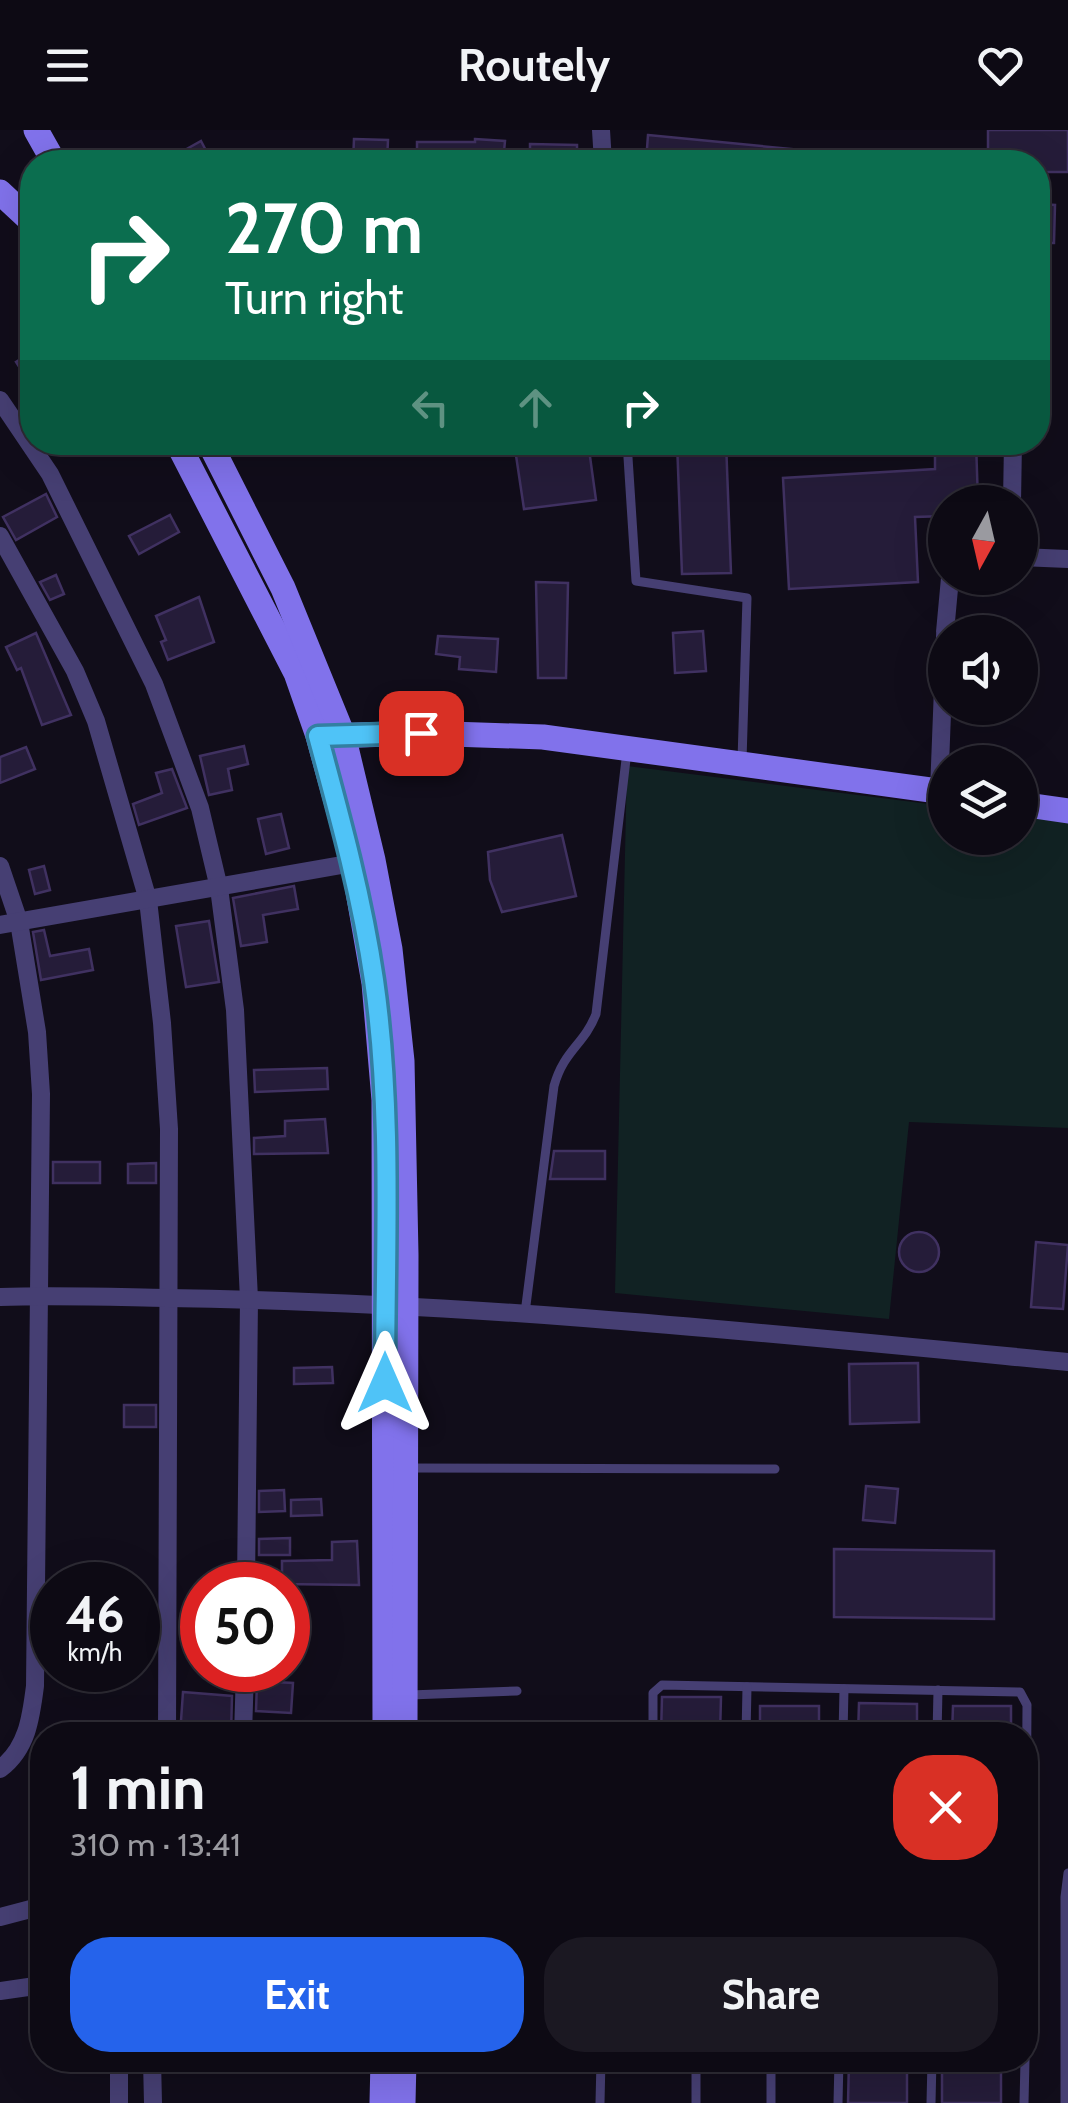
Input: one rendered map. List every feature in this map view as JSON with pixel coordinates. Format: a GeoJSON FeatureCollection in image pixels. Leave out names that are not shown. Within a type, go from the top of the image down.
{"type":"FeatureCollection","features":[{"type":"Feature","properties":{"kind":"main road"},"geometry":{"type":"LineString","coordinates":[[0,192],[20,211]]}},
{"type":"Feature","properties":{"kind":"main road"},"geometry":{"type":"LineString","coordinates":[[184,455],[330,736],[353,863],[374,983],[384,1100],[416,1694],[408,1722]]}},
{"type":"Feature","properties":{"kind":"main road"},"geometry":{"type":"LineString","coordinates":[[216,455],[283,588],[374,860],[390,948],[402,1061],[386,1722]]}},
{"type":"Feature","properties":{"kind":"main road"},"geometry":{"type":"LineString","coordinates":[[330,736],[526,736],[928,789]]}},
{"type":"Feature","properties":{"kind":"main road"},"geometry":{"type":"LineString","coordinates":[[1038,807],[1068,811]]}},
{"type":"Feature","properties":{"kind":"main road"},"geometry":{"type":"LineString","coordinates":[[382,2103],[383,2072]]}},
{"type":"Feature","properties":{"kind":"main road"},"geometry":{"type":"LineString","coordinates":[[403,2103],[404,2072]]}},
{"type":"Feature","properties":{"kind":"street"},"geometry":{"type":"LineString","coordinates":[[0,400],[20,430]]}},
{"type":"Feature","properties":{"kind":"street"},"geometry":{"type":"LineString","coordinates":[[37,455],[154,684],[196,798],[219,888],[235,1010],[249,1299],[246,1562]]}},
{"type":"Feature","properties":{"kind":"street"},"geometry":{"type":"LineString","coordinates":[[1013,485],[1014,455]]}},
{"type":"Feature","properties":{"kind":"street"},"geometry":{"type":"LineString","coordinates":[[0,536],[75,670],[96,721],[148,900],[168,1084],[167,1722]]}},
{"type":"Feature","properties":{"kind":"street"},"geometry":{"type":"LineString","coordinates":[[1038,558],[1068,559]]}},
{"type":"Feature","properties":{"kind":"street"},"geometry":{"type":"LineString","coordinates":[[0,926],[353,863]]}},
{"type":"Feature","properties":{"kind":"street"},"geometry":{"type":"LineString","coordinates":[[0,866],[20,922],[42,1094],[34,1686],[24,1739],[18,1752],[0,1769]]}},
{"type":"Feature","properties":{"kind":"street"},"geometry":{"type":"LineString","coordinates":[[0,1296],[396,1304],[1068,1362]]}},
{"type":"Feature","properties":{"kind":"street"},"geometry":{"type":"LineString","coordinates":[[243,1722],[244,1692]]}},
{"type":"Feature","properties":{"kind":"street"},"geometry":{"type":"LineString","coordinates":[[0,1917],[30,1909]]}},
{"type":"Feature","properties":{"kind":"street"},"geometry":{"type":"LineString","coordinates":[[0,1991],[30,1987]]}},
{"type":"Feature","properties":{"kind":"street"},"geometry":{"type":"LineString","coordinates":[[119,2072],[120,2103]]}},
{"type":"Feature","properties":{"kind":"street"},"geometry":{"type":"LineString","coordinates":[[152,2072],[152,2103]]}},
{"type":"Feature","properties":{"kind":"lane"},"geometry":{"type":"LineString","coordinates":[[628,455],[636,581],[747,598],[742,763]]}},
{"type":"Feature","properties":{"kind":"lane"},"geometry":{"type":"LineString","coordinates":[[524,1313],[554,1086],[560,1064],[585,1036],[596,1014],[628,748]]}},
{"type":"Feature","properties":{"kind":"lane"},"geometry":{"type":"LineString","coordinates":[[405,1468],[776,1469]]}},
{"type":"Feature","properties":{"kind":"lane"},"geometry":{"type":"LineString","coordinates":[[653,1722],[653,1693],[657,1687],[1013,1690],[1027,1699],[1027,1722]]}},
{"type":"Feature","properties":{"kind":"lane"},"geometry":{"type":"LineString","coordinates":[[746,1722],[747,1687]]}},
{"type":"Feature","properties":{"kind":"lane"},"geometry":{"type":"LineString","coordinates":[[843,1722],[844,1689]]}},
{"type":"Feature","properties":{"kind":"lane"},"geometry":{"type":"LineString","coordinates":[[416,1694],[517,1690]]}},
{"type":"Feature","properties":{"kind":"lane"},"geometry":{"type":"LineString","coordinates":[[937,1722],[938,1690]]}},
{"type":"Feature","properties":{"kind":"lane"},"geometry":{"type":"LineString","coordinates":[[1065,2103],[1068,1873]]}},
{"type":"Feature","properties":{"kind":"lane"},"geometry":{"type":"LineString","coordinates":[[600,2103],[601,2072]]}},
{"type":"Feature","properties":{"kind":"lane"},"geometry":{"type":"LineString","coordinates":[[696,2072],[696,2103]]}},
{"type":"Feature","properties":{"kind":"lane"},"geometry":{"type":"LineString","coordinates":[[771,2072],[771,2103]]}},
{"type":"Feature","properties":{"kind":"lane"},"geometry":{"type":"LineString","coordinates":[[838,2103],[839,2072]]}},
{"type":"Feature","properties":{"kind":"lane"},"geometry":{"type":"LineString","coordinates":[[932,2072],[932,2103]]}},
{"type":"Feature","properties":{"kind":"lane"},"geometry":{"type":"LineString","coordinates":[[1024,2072],[1024,2103]]}},
{"type":"Feature","properties":{"kind":"shaded area"},"geometry":{"type":"Polygon","coordinates":[[[627,766],[928,804],[928,855],[1038,855],[1038,818],[1068,822],[1068,1128],[909,1122],[889,1319],[615,1293],[627,766]]]}},
{"type":"Feature","properties":{"kind":"building"},"geometry":{"type":"Polygon","coordinates":[[[988,130],[1068,130],[1068,172],[1050,172],[1050,150],[988,150],[988,130]]]}},
{"type":"Feature","properties":{"kind":"building"},"geometry":{"type":"Polygon","coordinates":[[[648,135],[801,150],[647,150],[648,135]]]}},
{"type":"Feature","properties":{"kind":"building"},"geometry":{"type":"Polygon","coordinates":[[[354,139],[388,140],[388,150],[354,150],[354,139]]]}},
{"type":"Feature","properties":{"kind":"building"},"geometry":{"type":"Polygon","coordinates":[[[201,141],[206,150],[185,150],[201,141]]]}},
{"type":"Feature","properties":{"kind":"building"},"geometry":{"type":"Polygon","coordinates":[[[505,141],[504,150],[417,150],[417,142],[505,141]]]}},
{"type":"Feature","properties":{"kind":"building"},"geometry":{"type":"Polygon","coordinates":[[[530,144],[577,145],[577,150],[530,150],[530,144]]]}},
{"type":"Feature","properties":{"kind":"building"},"geometry":{"type":"Polygon","coordinates":[[[1050,205],[1055,205],[1054,243],[1050,243],[1050,205]]]}},
{"type":"Feature","properties":{"kind":"building"},"geometry":{"type":"Polygon","coordinates":[[[516,455],[590,455],[596,500],[524,509],[516,455]]]}},
{"type":"Feature","properties":{"kind":"building"},"geometry":{"type":"Polygon","coordinates":[[[677,455],[726,455],[731,573],[682,574],[677,455]]]}},
{"type":"Feature","properties":{"kind":"building"},"geometry":{"type":"Polygon","coordinates":[[[935,455],[976,455],[977,485],[928,485],[928,517],[915,517],[918,582],[789,589],[783,478],[935,469],[935,455]]]}},
{"type":"Feature","properties":{"kind":"building"},"geometry":{"type":"Polygon","coordinates":[[[46,494],[57,517],[16,540],[3,517],[46,494]]]}},
{"type":"Feature","properties":{"kind":"building"},"geometry":{"type":"Polygon","coordinates":[[[170,515],[179,532],[139,554],[129,536],[170,515]]]}},
{"type":"Feature","properties":{"kind":"building"},"geometry":{"type":"Polygon","coordinates":[[[56,575],[64,594],[50,600],[40,582],[56,575]]]}},
{"type":"Feature","properties":{"kind":"building"},"geometry":{"type":"Polygon","coordinates":[[[536,582],[568,583],[566,678],[538,678],[536,582]]]}},
{"type":"Feature","properties":{"kind":"building"},"geometry":{"type":"Polygon","coordinates":[[[199,597],[214,642],[168,660],[161,642],[166,640],[156,616],[199,597]]]}},
{"type":"Feature","properties":{"kind":"building"},"geometry":{"type":"Polygon","coordinates":[[[703,631],[706,671],[675,673],[673,633],[703,631]]]}},
{"type":"Feature","properties":{"kind":"building"},"geometry":{"type":"Polygon","coordinates":[[[36,633],[71,715],[42,725],[21,668],[17,670],[6,647],[36,633]]]}},
{"type":"Feature","properties":{"kind":"building"},"geometry":{"type":"Polygon","coordinates":[[[438,636],[498,639],[496,672],[459,669],[460,657],[436,654],[438,636]]]}},
{"type":"Feature","properties":{"kind":"building"},"geometry":{"type":"Polygon","coordinates":[[[244,746],[248,764],[228,769],[232,790],[209,795],[200,756],[244,746]]]}},
{"type":"Feature","properties":{"kind":"building"},"geometry":{"type":"Polygon","coordinates":[[[26,747],[35,769],[0,783],[0,757],[26,747]]]}},
{"type":"Feature","properties":{"kind":"building"},"geometry":{"type":"Polygon","coordinates":[[[172,769],[187,808],[139,825],[133,804],[162,793],[156,773],[172,769]]]}},
{"type":"Feature","properties":{"kind":"building"},"geometry":{"type":"Polygon","coordinates":[[[281,814],[289,848],[266,854],[258,819],[281,814]]]}},
{"type":"Feature","properties":{"kind":"building"},"geometry":{"type":"Polygon","coordinates":[[[562,835],[576,896],[502,912],[490,880],[488,852],[562,835]]]}},
{"type":"Feature","properties":{"kind":"building"},"geometry":{"type":"Polygon","coordinates":[[[44,866],[50,890],[35,894],[29,870],[44,866]]]}},
{"type":"Feature","properties":{"kind":"building"},"geometry":{"type":"Polygon","coordinates":[[[294,886],[298,909],[263,915],[267,942],[241,946],[233,898],[294,886]]]}},
{"type":"Feature","properties":{"kind":"building"},"geometry":{"type":"Polygon","coordinates":[[[209,921],[219,982],[186,987],[176,926],[209,921]]]}},
{"type":"Feature","properties":{"kind":"building"},"geometry":{"type":"Polygon","coordinates":[[[44,930],[50,956],[89,949],[93,970],[41,980],[33,932],[44,930]]]}},
{"type":"Feature","properties":{"kind":"building"},"geometry":{"type":"Polygon","coordinates":[[[327,1068],[328,1089],[255,1092],[254,1070],[327,1068]]]}},
{"type":"Feature","properties":{"kind":"building"},"geometry":{"type":"Polygon","coordinates":[[[325,1119],[328,1153],[254,1154],[254,1138],[285,1136],[285,1121],[325,1119]]]}},
{"type":"Feature","properties":{"kind":"building"},"geometry":{"type":"Polygon","coordinates":[[[554,1151],[605,1151],[605,1179],[550,1179],[554,1151]]]}},
{"type":"Feature","properties":{"kind":"building"},"geometry":{"type":"Polygon","coordinates":[[[53,1162],[100,1162],[100,1183],[53,1183],[53,1162]]]}},
{"type":"Feature","properties":{"kind":"building"},"geometry":{"type":"Polygon","coordinates":[[[156,1163],[156,1183],[128,1183],[128,1164],[156,1163]]]}},
{"type":"Feature","properties":{"kind":"building"},"geometry":{"type":"Polygon","coordinates":[[[919,1232],[933,1238],[939,1252],[933,1266],[919,1272],[905,1266],[899,1252],[905,1238],[919,1232]]]}},
{"type":"Feature","properties":{"kind":"building"},"geometry":{"type":"Polygon","coordinates":[[[1036,1242],[1068,1245],[1063,1309],[1031,1307],[1036,1242]]]}},
{"type":"Feature","properties":{"kind":"building"},"geometry":{"type":"Polygon","coordinates":[[[918,1363],[919,1422],[850,1424],[849,1364],[918,1363]]]}},
{"type":"Feature","properties":{"kind":"building"},"geometry":{"type":"Polygon","coordinates":[[[332,1367],[333,1383],[294,1384],[294,1368],[332,1367]]]}},
{"type":"Feature","properties":{"kind":"building"},"geometry":{"type":"Polygon","coordinates":[[[124,1405],[156,1405],[156,1427],[124,1427],[124,1405]]]}},
{"type":"Feature","properties":{"kind":"building"},"geometry":{"type":"Polygon","coordinates":[[[866,1486],[898,1489],[895,1523],[863,1520],[866,1486]]]}},
{"type":"Feature","properties":{"kind":"building"},"geometry":{"type":"Polygon","coordinates":[[[284,1490],[285,1511],[259,1512],[259,1491],[284,1490]]]}},
{"type":"Feature","properties":{"kind":"building"},"geometry":{"type":"Polygon","coordinates":[[[321,1499],[322,1515],[291,1516],[291,1500],[321,1499]]]}},
{"type":"Feature","properties":{"kind":"building"},"geometry":{"type":"Polygon","coordinates":[[[290,1538],[290,1555],[259,1555],[259,1539],[290,1538]]]}},
{"type":"Feature","properties":{"kind":"building"},"geometry":{"type":"Polygon","coordinates":[[[357,1541],[359,1585],[310,1584],[310,1562],[282,1562],[332,1560],[332,1542],[357,1541]]]}},
{"type":"Feature","properties":{"kind":"building"},"geometry":{"type":"Polygon","coordinates":[[[834,1549],[994,1551],[994,1619],[834,1617],[834,1549]]]}},
{"type":"Feature","properties":{"kind":"building"},"geometry":{"type":"Polygon","coordinates":[[[183,1692],[232,1696],[231,1722],[181,1722],[183,1692]]]}},
{"type":"Feature","properties":{"kind":"building"},"geometry":{"type":"Polygon","coordinates":[[[257,1692],[292,1692],[291,1713],[256,1711],[257,1692]]]}},
{"type":"Feature","properties":{"kind":"building"},"geometry":{"type":"Polygon","coordinates":[[[662,1697],[721,1697],[720,1722],[661,1722],[662,1697]]]}},
{"type":"Feature","properties":{"kind":"building"},"geometry":{"type":"Polygon","coordinates":[[[859,1703],[917,1704],[917,1722],[858,1722],[859,1703]]]}},
{"type":"Feature","properties":{"kind":"building"},"geometry":{"type":"Polygon","coordinates":[[[760,1706],[819,1706],[819,1722],[760,1722],[760,1706]]]}},
{"type":"Feature","properties":{"kind":"building"},"geometry":{"type":"Polygon","coordinates":[[[953,1706],[1011,1706],[1011,1722],[952,1722],[953,1706]]]}},
{"type":"Feature","properties":{"kind":"building"},"geometry":{"type":"Polygon","coordinates":[[[849,2072],[907,2072],[907,2103],[848,2103],[849,2072]]]}},
{"type":"Feature","properties":{"kind":"building"},"geometry":{"type":"Polygon","coordinates":[[[942,2072],[1001,2072],[1001,2103],[942,2103],[942,2072]]]}},
{"type":"Feature","properties":{"kind":"route"},"geometry":{"type":"LineString","coordinates":[[385,1383],[384,1100],[374,983],[353,863],[318,736],[421,733]]}}]}
